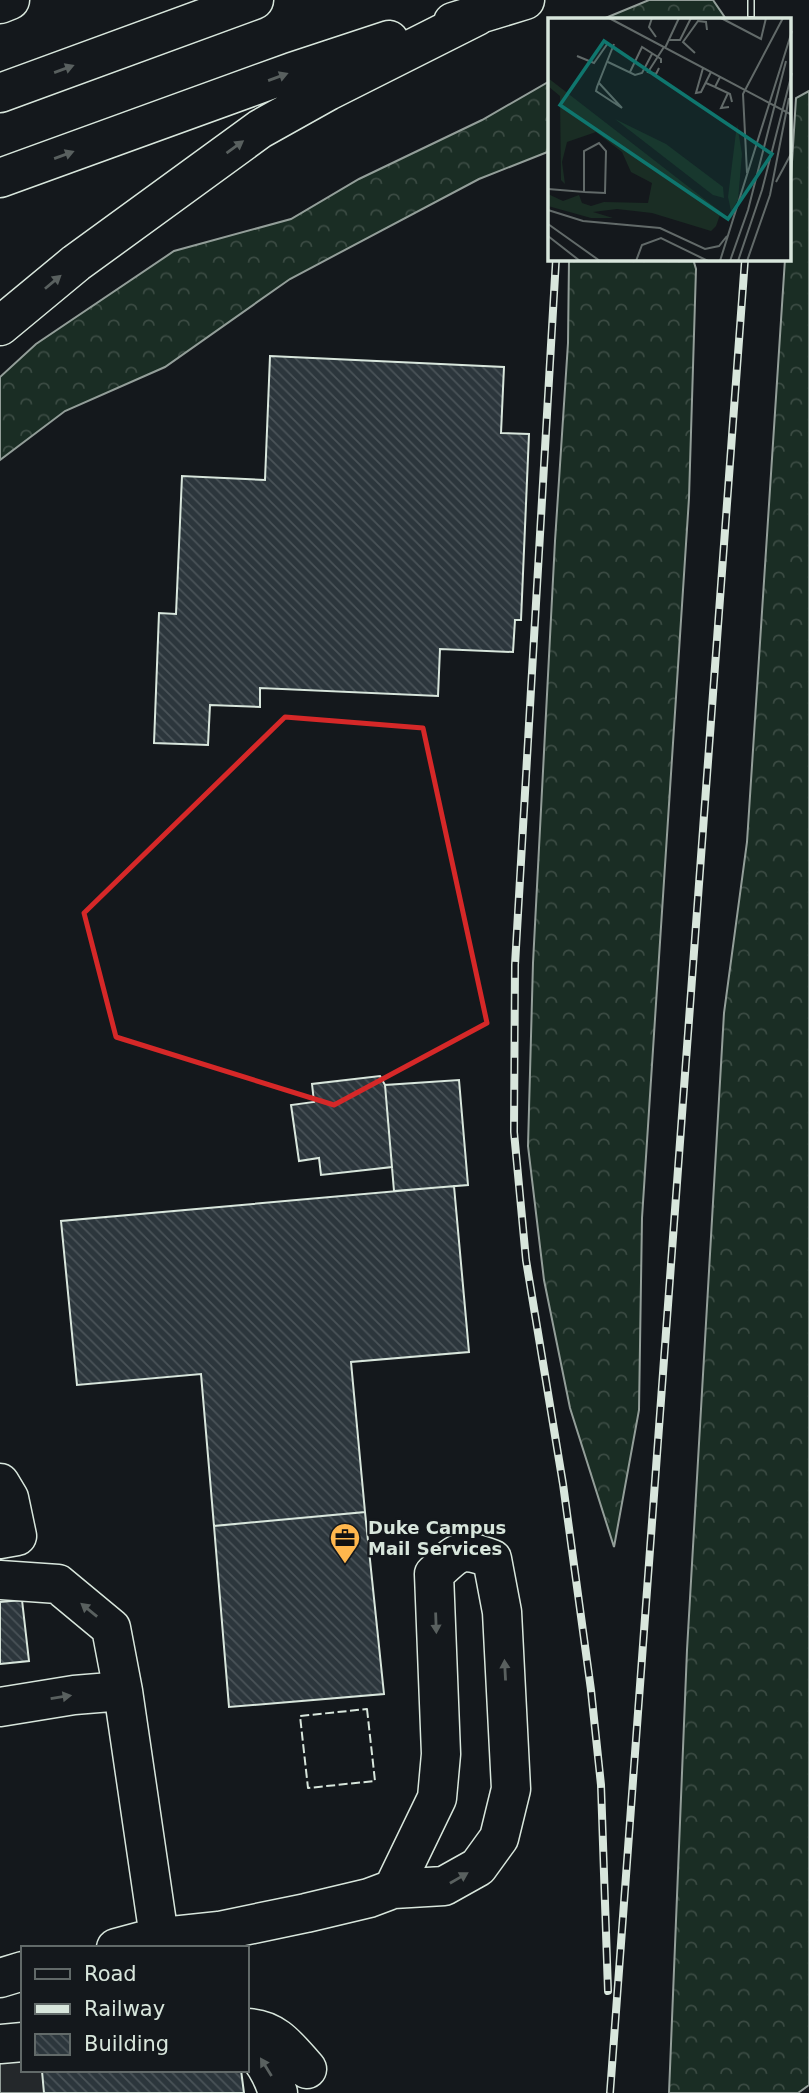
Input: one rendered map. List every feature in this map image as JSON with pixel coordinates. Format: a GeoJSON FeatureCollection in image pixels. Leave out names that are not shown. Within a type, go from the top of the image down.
{"type":"FeatureCollection","features":[{"type":"Feature","properties":{"kind":"main road"},"geometry":{"type":"LineString","coordinates":[[0,4],[10,0]]}},
{"type":"Feature","properties":{"kind":"main road"},"geometry":{"type":"LineString","coordinates":[[0,93],[254,0]]}},
{"type":"Feature","properties":{"kind":"main road"},"geometry":{"type":"LineString","coordinates":[[0,178],[358,49],[525,0]]}},
{"type":"Feature","properties":{"kind":"main road"},"geometry":{"type":"LineString","coordinates":[[0,326],[76,262],[260,129],[328,91],[477,16]]}},
{"type":"Feature","properties":{"kind":"main road"},"geometry":{"type":"LineString","coordinates":[[0,1483],[9,1498],[17,1536],[0,1539]]}},
{"type":"Feature","properties":{"kind":"main road"},"geometry":{"type":"LineString","coordinates":[[124,1946],[159,1937],[219,1931],[369,1898],[393,1889],[444,1886],[478,1867],[499,1838],[512,1789],[502,1612],[492,1559],[470,1551],[456,1554],[435,1574],[441,1754],[437,1798],[393,1889]]}},
{"type":"Feature","properties":{"kind":"main road"},"geometry":{"type":"LineString","coordinates":[[0,1580],[58,1584],[111,1628],[123,1691],[159,1937]]}},
{"type":"Feature","properties":{"kind":"main road"},"geometry":{"type":"LineString","coordinates":[[0,1707],[74,1695],[123,1691]]}},
{"type":"Feature","properties":{"kind":"main road"},"geometry":{"type":"LineString","coordinates":[[0,1978],[21,1972]]}},
{"type":"Feature","properties":{"kind":"main road"},"geometry":{"type":"LineString","coordinates":[[248,2028],[262,2029],[283,2043],[307,2069]]}},
{"type":"Feature","properties":{"kind":"main road"},"geometry":{"type":"LineString","coordinates":[[0,2044],[21,2042]]}},
{"type":"Feature","properties":{"kind":"main road"},"geometry":{"type":"LineString","coordinates":[[248,2048],[255,2051],[274,2081],[278,2093]]}},
{"type":"Feature","properties":{"kind":"highlighted area"},"geometry":{"type":"Polygon","coordinates":[[[285,717],[423,728],[487,1023],[334,1105],[116,1037],[84,913],[285,717]]]}},
{"type":"Feature","properties":{"kind":"green space"},"geometry":{"type":"Polygon","coordinates":[[[649,0],[713,0],[725,18],[605,18],[649,0]]]}},
{"type":"Feature","properties":{"kind":"green space"},"geometry":{"type":"Polygon","coordinates":[[[548,82],[548,152],[479,179],[290,279],[165,367],[65,411],[0,460],[0,377],[36,344],[174,251],[291,219],[359,179],[482,120],[548,82]]]}},
{"type":"Feature","properties":{"kind":"green space"},"geometry":{"type":"Polygon","coordinates":[[[809,91],[809,2085],[798,2093],[669,2093],[687,1650],[724,1013],[747,842],[785,261],[792,261],[792,162],[796,98],[809,91]]]}},
{"type":"Feature","properties":{"kind":"green space"},"geometry":{"type":"Polygon","coordinates":[[[569,261],[694,261],[696,269],[689,498],[642,1218],[639,1410],[614,1547],[570,1408],[544,1280],[528,1146],[533,963],[568,343],[569,261]]]}},
{"type":"Feature","properties":{"kind":"shaded area"},"geometry":{"type":"Polygon","coordinates":[[[0,2040],[21,2059],[21,2072],[47,2072],[48,2093],[0,2093],[0,2040]]]}},
{"type":"Feature","properties":{"kind":"building"},"geometry":{"type":"Polygon","coordinates":[[[270,356],[504,367],[501,433],[529,434],[521,620],[515,620],[513,652],[440,649],[438,696],[260,688],[260,707],[210,705],[208,745],[154,743],[159,613],[176,614],[182,476],[265,480],[270,356]]]}},
{"type":"Feature","properties":{"kind":"building"},"geometry":{"type":"Polygon","coordinates":[[[380,1076],[385,1085],[392,1167],[321,1175],[319,1158],[299,1161],[291,1105],[314,1102],[312,1084],[380,1076]]]}},
{"type":"Feature","properties":{"kind":"building"},"geometry":{"type":"Polygon","coordinates":[[[459,1080],[468,1185],[394,1191],[385,1085],[459,1080]]]}},
{"type":"Feature","properties":{"kind":"building"},"geometry":{"type":"Polygon","coordinates":[[[454,1186],[469,1352],[351,1362],[365,1512],[214,1526],[201,1374],[77,1385],[61,1221],[454,1186]]]}},
{"type":"Feature","properties":{"kind":"building"},"geometry":{"type":"Polygon","coordinates":[[[365,1512],[384,1694],[229,1707],[214,1526],[365,1512]]]}},
{"type":"Feature","properties":{"kind":"building"},"geometry":{"type":"Polygon","coordinates":[[[22,1600],[29,1661],[0,1664],[0,1602],[22,1600]]]}},
{"type":"Feature","properties":{"kind":"building"},"geometry":{"type":"Polygon","coordinates":[[[42,2072],[241,2072],[244,2093],[44,2093],[42,2072]]]}},
{"type":"Feature","properties":{"kind":"railway"},"geometry":{"type":"LineString","coordinates":[[751,0],[751,18]]}},
{"type":"Feature","properties":{"kind":"railway"},"geometry":{"type":"LineString","coordinates":[[556,261],[515,965],[514,1132],[526,1260],[563,1484],[591,1690],[601,1785],[608,1991]]}},
{"type":"Feature","properties":{"kind":"railway"},"geometry":{"type":"LineString","coordinates":[[610,2093],[745,261]]}},
{"type":"Feature","properties":{"kind":"fence"},"geometry":{"type":"LineString","coordinates":[[367,1709],[375,1781],[308,1788],[300,1716],[367,1709]]}},
{"type":"Feature","properties":{"kind":"place","name":"Duke Campus Mail Services"},"geometry":{"type":"Point","coordinates":[345,1565]}}]}
